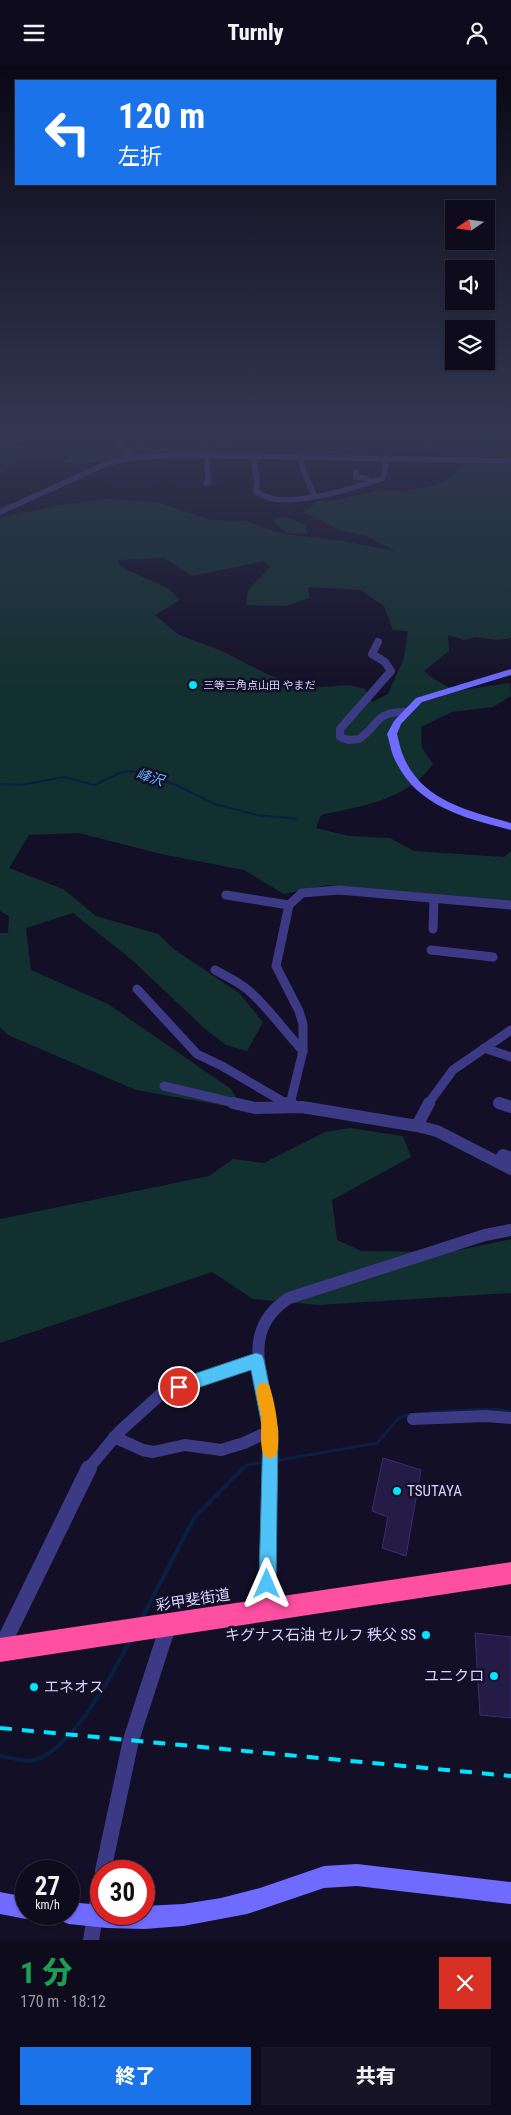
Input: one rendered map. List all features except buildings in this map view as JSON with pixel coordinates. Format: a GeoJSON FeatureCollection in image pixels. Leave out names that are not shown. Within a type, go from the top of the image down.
{"type":"FeatureCollection","features":[{"type":"Feature","properties":{"kind":"highway","name":"彩甲斐街道"},"geometry":{"type":"LineString","coordinates":[[4,1650],[511,1573]]}},
{"type":"Feature","properties":{"kind":"street"},"geometry":{"type":"LineString","coordinates":[[378,641],[372,654],[385,661],[391,671],[340,729],[340,737],[349,741],[359,740],[380,717],[392,713],[406,712]]}},
{"type":"Feature","properties":{"kind":"street"},"geometry":{"type":"LineString","coordinates":[[511,672],[419,700],[397,723],[392,734],[399,759],[409,776],[434,800],[454,810],[511,827]]}},
{"type":"Feature","properties":{"kind":"street"},"geometry":{"type":"LineString","coordinates":[[290,1106],[303,1051],[304,1024],[276,966],[289,905],[302,893],[339,890],[511,905]]}},
{"type":"Feature","properties":{"kind":"street"},"geometry":{"type":"LineString","coordinates":[[226,895],[289,905]]}},
{"type":"Feature","properties":{"kind":"street"},"geometry":{"type":"LineString","coordinates":[[433,929],[434,899]]}},
{"type":"Feature","properties":{"kind":"street"},"geometry":{"type":"LineString","coordinates":[[430,950],[493,957]]}},
{"type":"Feature","properties":{"kind":"street"},"geometry":{"type":"LineString","coordinates":[[215,970],[246,989],[266,1007],[282,1029],[303,1051]]}},
{"type":"Feature","properties":{"kind":"street"},"geometry":{"type":"LineString","coordinates":[[137,989],[197,1054],[222,1066],[290,1106]]}},
{"type":"Feature","properties":{"kind":"street"},"geometry":{"type":"LineString","coordinates":[[417,1126],[430,1099],[453,1070],[511,1030]]}},
{"type":"Feature","properties":{"kind":"street"},"geometry":{"type":"LineString","coordinates":[[484,1048],[511,1057]]}},
{"type":"Feature","properties":{"kind":"street"},"geometry":{"type":"LineString","coordinates":[[164,1085],[255,1108],[268,1109],[290,1106],[417,1126],[437,1131],[511,1169]]}},
{"type":"Feature","properties":{"kind":"street"},"geometry":{"type":"LineString","coordinates":[[499,1103],[511,1107]]}},
{"type":"Feature","properties":{"kind":"street"},"geometry":{"type":"LineString","coordinates":[[498,1162],[503,1155],[511,1158]]}},
{"type":"Feature","properties":{"kind":"street"},"geometry":{"type":"LineString","coordinates":[[272,1610],[267,1584],[270,1431],[256,1360],[258,1339],[262,1327],[277,1305],[289,1297],[485,1235],[511,1231]]}},
{"type":"Feature","properties":{"kind":"street"},"geometry":{"type":"LineString","coordinates":[[4,1650],[7,1636],[90,1465],[114,1437],[131,1419],[162,1394],[196,1380],[256,1360]]}},
{"type":"Feature","properties":{"kind":"street"},"geometry":{"type":"LineString","coordinates":[[413,1419],[486,1416],[511,1418]]}},
{"type":"Feature","properties":{"kind":"street"},"geometry":{"type":"LineString","coordinates":[[114,1437],[143,1450],[153,1452],[185,1445],[221,1450],[244,1443],[270,1431]]}},
{"type":"Feature","properties":{"kind":"street"},"geometry":{"type":"LineString","coordinates":[[105,1860],[131,1740],[168,1626]]}},
{"type":"Feature","properties":{"kind":"street"},"geometry":{"type":"LineString","coordinates":[[155,1917],[222,1909],[324,1877],[340,1875],[358,1875],[511,1893]]}},
{"type":"Feature","properties":{"kind":"street"},"geometry":{"type":"LineString","coordinates":[[0,1903],[15,1906]]}},
{"type":"Feature","properties":{"kind":"street"},"geometry":{"type":"LineString","coordinates":[[91,1940],[93,1925]]}},
{"type":"Feature","properties":{"kind":"green space"},"geometry":{"type":"Polygon","coordinates":[[[0,522],[246,522],[283,534],[343,541],[395,551],[369,537],[339,530],[322,522],[511,522],[511,638],[497,640],[475,637],[464,640],[448,635],[449,651],[424,671],[455,691],[510,683],[511,696],[493,707],[452,712],[421,727],[422,748],[433,764],[422,776],[397,794],[383,800],[321,815],[316,828],[349,836],[390,838],[414,851],[504,857],[511,851],[511,901],[328,885],[284,894],[244,870],[161,854],[79,833],[29,835],[9,868],[63,889],[96,916],[158,934],[175,950],[239,993],[263,1022],[247,1051],[226,1045],[204,1028],[132,960],[73,913],[26,928],[31,970],[108,1004],[231,1089],[243,1109],[136,1090],[8,1035],[0,1027],[0,933],[8,933],[9,916],[0,911],[0,522]],[[165,558],[117,560],[121,567],[169,589],[180,600],[155,615],[179,635],[222,651],[267,674],[288,682],[321,687],[349,685],[365,689],[372,702],[388,694],[404,658],[408,631],[393,630],[384,606],[360,590],[308,587],[310,598],[286,606],[246,605],[248,590],[270,567],[264,561],[192,576],[165,558]]]}},
{"type":"Feature","properties":{"kind":"green space"},"geometry":{"type":"Polygon","coordinates":[[[275,522],[298,522],[306,525],[305,529],[308,534],[290,533],[281,530],[280,526],[275,524],[275,522]]]}},
{"type":"Feature","properties":{"kind":"green space"},"geometry":{"type":"Polygon","coordinates":[[[350,1128],[403,1136],[411,1157],[332,1200],[337,1240],[361,1251],[450,1252],[511,1239],[511,1293],[318,1305],[253,1299],[212,1272],[0,1343],[0,1219],[209,1176],[233,1159],[264,1163],[325,1132],[350,1128]]]}},
{"type":"Feature","properties":{"kind":"waterway","name":"峰沢"},"geometry":{"type":"LineString","coordinates":[[0,784],[21,785],[64,777],[94,785],[122,772],[132,771],[176,785],[215,804],[257,815],[298,819]]}},
{"type":"Feature","properties":{"kind":"waterway"},"geometry":{"type":"LineString","coordinates":[[430,1412],[493,1409],[511,1411]]}},
{"type":"Feature","properties":{"kind":"waterway"},"geometry":{"type":"LineString","coordinates":[[274,1461],[377,1443],[399,1418],[410,1414]]}},
{"type":"Feature","properties":{"kind":"waterway"},"geometry":{"type":"LineString","coordinates":[[243,1468],[246,1465],[266,1462]]}},
{"type":"Feature","properties":{"kind":"waterway"},"geometry":{"type":"LineString","coordinates":[[142,1618],[194,1518],[243,1468]]}},
{"type":"Feature","properties":{"kind":"waterway"},"geometry":{"type":"LineString","coordinates":[[0,1756],[31,1761],[49,1753],[63,1742],[102,1691],[130,1641]]}},
{"type":"Feature","properties":{"kind":"railway"},"geometry":{"type":"LineString","coordinates":[[0,1728],[511,1776]]}},
{"type":"Feature","properties":{"kind":"slow traffic"},"geometry":{"type":"LineString","coordinates":[[263,1390],[269,1415],[270,1451]]}},
{"type":"Feature","properties":{"kind":"place","name":"三等三角点山田 やまだ"},"geometry":{"type":"Point","coordinates":[193,685]}},
{"type":"Feature","properties":{"kind":"place","name":"TSUTAYA"},"geometry":{"type":"Point","coordinates":[397,1491]}},
{"type":"Feature","properties":{"kind":"place","name":"キグナス石油 セルフ 秩父 SS"},"geometry":{"type":"Point","coordinates":[426,1635]}},
{"type":"Feature","properties":{"kind":"place","name":"ユニクロ"},"geometry":{"type":"Point","coordinates":[494,1676]}},
{"type":"Feature","properties":{"kind":"place","name":"エネオス"},"geometry":{"type":"Point","coordinates":[34,1687]}},
{"type":"Feature","properties":{"kind":"route"},"geometry":{"type":"LineString","coordinates":[[179,1387],[256,1360],[269,1415],[270,1431],[267,1584]]}}]}
